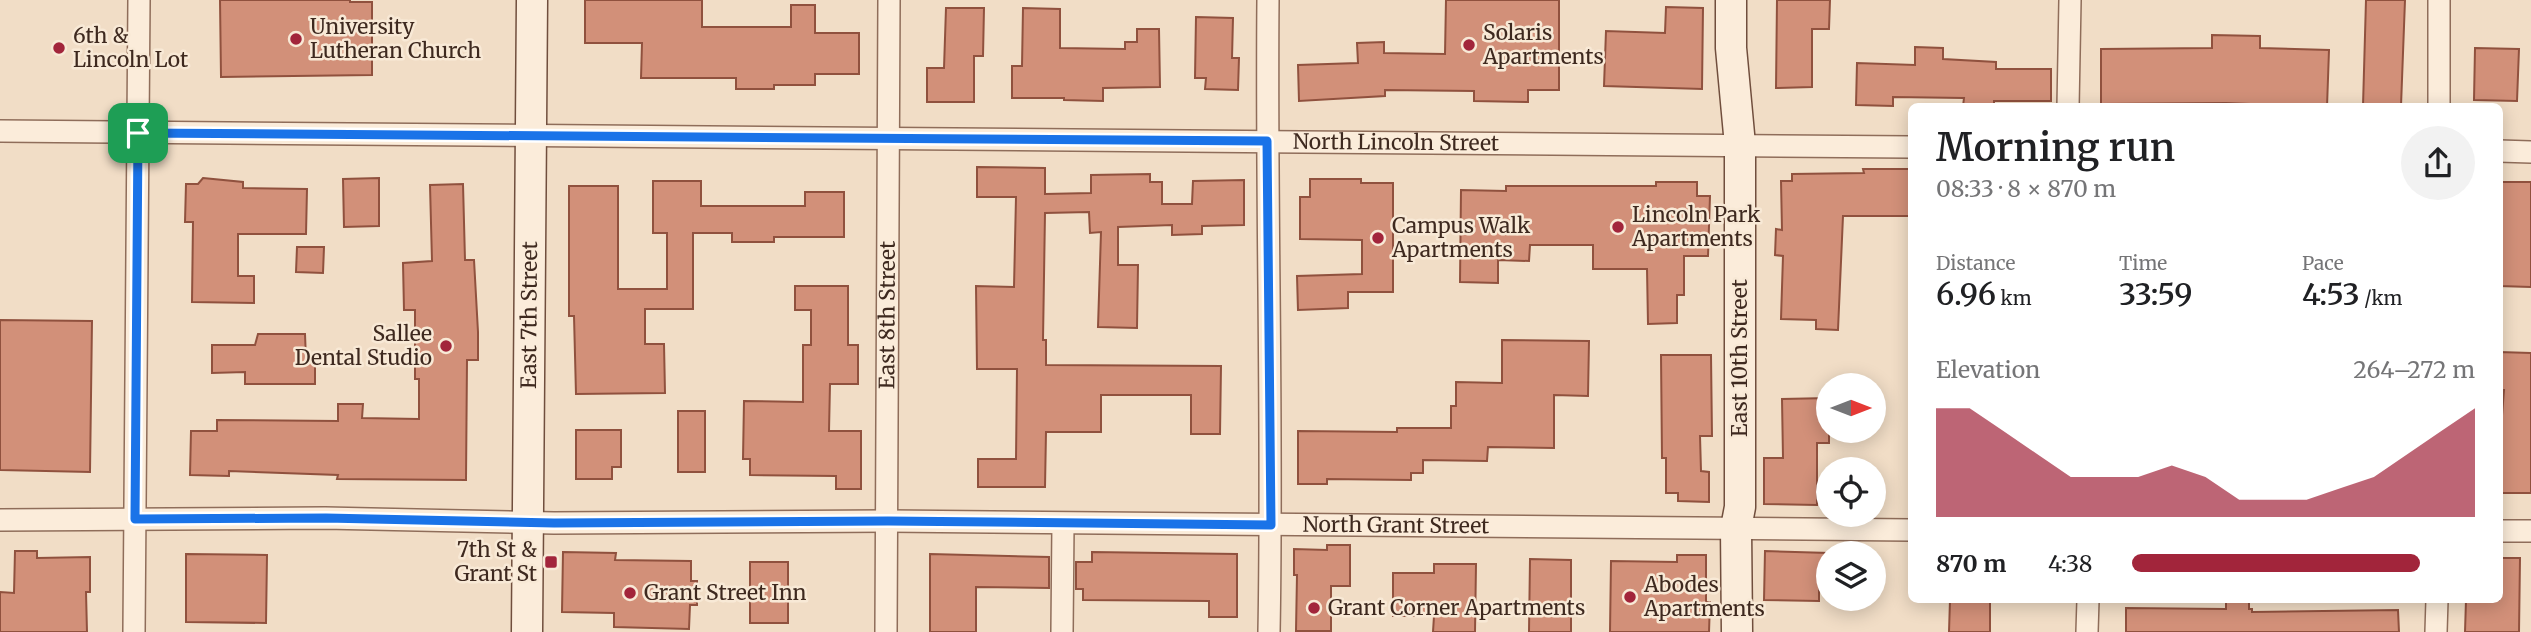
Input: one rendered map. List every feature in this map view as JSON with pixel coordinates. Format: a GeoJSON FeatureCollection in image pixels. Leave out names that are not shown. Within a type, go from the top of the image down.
{"type":"FeatureCollection","features":[{"type":"Feature","properties":{"kind":"street"},"geometry":{"type":"LineString","coordinates":[[134,632],[139,0]]}},
{"type":"Feature","properties":{"kind":"street","name":"East 7th Street"},"geometry":{"type":"LineString","coordinates":[[527,632],[532,0]]}},
{"type":"Feature","properties":{"kind":"street","name":"East 8th Street"},"geometry":{"type":"LineString","coordinates":[[886,632],[889,0]]}},
{"type":"Feature","properties":{"kind":"street"},"geometry":{"type":"LineString","coordinates":[[1268,0],[1271,525],[1269,632]]}},
{"type":"Feature","properties":{"kind":"street","name":"East 10th Street"},"geometry":{"type":"LineString","coordinates":[[1731,0],[1731,48],[1740,145],[1740,494],[1737,528],[1737,632]]}},
{"type":"Feature","properties":{"kind":"street"},"geometry":{"type":"LineString","coordinates":[[2068,103],[2070,0]]}},
{"type":"Feature","properties":{"kind":"street"},"geometry":{"type":"LineString","coordinates":[[2439,0],[2439,103]]}},
{"type":"Feature","properties":{"kind":"street","name":"North Lincoln Street"},"geometry":{"type":"LineString","coordinates":[[0,131],[1908,147]]}},
{"type":"Feature","properties":{"kind":"street"},"geometry":{"type":"LineString","coordinates":[[2503,151],[2531,152]]}},
{"type":"Feature","properties":{"kind":"street","name":"North Grant Street"},"geometry":{"type":"LineString","coordinates":[[0,520],[326,518],[529,523],[888,521],[1908,530]]}},
{"type":"Feature","properties":{"kind":"street"},"geometry":{"type":"LineString","coordinates":[[1062,632],[1063,524]]}},
{"type":"Feature","properties":{"kind":"street"},"geometry":{"type":"LineString","coordinates":[[2503,531],[2531,531]]}},
{"type":"Feature","properties":{"kind":"street"},"geometry":{"type":"LineString","coordinates":[[2087,632],[2088,603]]}},
{"type":"Feature","properties":{"kind":"street"},"geometry":{"type":"LineString","coordinates":[[2436,632],[2437,603]]}},
{"type":"Feature","properties":{"kind":"building","name":"University Lutheran Church"},"geometry":{"type":"Polygon","coordinates":[[[220,0],[372,2],[372,75],[221,77],[220,0]]]}},
{"type":"Feature","properties":{"kind":"building"},"geometry":{"type":"Polygon","coordinates":[[[585,0],[702,0],[702,27],[791,27],[791,5],[815,5],[815,33],[859,33],[859,74],[815,74],[815,85],[774,85],[774,89],[736,89],[736,78],[641,78],[642,43],[585,43],[585,0]]]}},
{"type":"Feature","properties":{"kind":"building"},"geometry":{"type":"Polygon","coordinates":[[[1446,0],[1559,0],[1559,90],[1528,90],[1528,102],[1474,101],[1474,91],[1385,90],[1385,96],[1299,101],[1298,65],[1358,63],[1357,43],[1384,42],[1384,53],[1445,54],[1446,0]]]}},
{"type":"Feature","properties":{"kind":"building"},"geometry":{"type":"Polygon","coordinates":[[[1777,0],[1830,0],[1829,29],[1812,29],[1812,87],[1776,88],[1777,0]]]}},
{"type":"Feature","properties":{"kind":"building"},"geometry":{"type":"Polygon","coordinates":[[[2366,0],[2405,0],[2401,103],[2363,103],[2366,0]]]}},
{"type":"Feature","properties":{"kind":"building"},"geometry":{"type":"Polygon","coordinates":[[[1666,7],[1703,8],[1702,89],[1604,86],[1606,31],[1665,33],[1666,7]]]}},
{"type":"Feature","properties":{"kind":"building"},"geometry":{"type":"Polygon","coordinates":[[[946,8],[984,8],[983,56],[974,56],[974,102],[927,102],[927,68],[944,68],[946,8]]]}},
{"type":"Feature","properties":{"kind":"building"},"geometry":{"type":"Polygon","coordinates":[[[1023,8],[1060,9],[1060,48],[1125,49],[1125,42],[1137,42],[1137,29],[1159,29],[1160,87],[1103,88],[1103,101],[1012,98],[1012,66],[1022,66],[1023,8]]]}},
{"type":"Feature","properties":{"kind":"building"},"geometry":{"type":"Polygon","coordinates":[[[1196,17],[1233,18],[1232,58],[1239,58],[1238,90],[1205,89],[1206,78],[1195,78],[1196,17]]]}},
{"type":"Feature","properties":{"kind":"building"},"geometry":{"type":"Polygon","coordinates":[[[2212,35],[2260,36],[2260,48],[2329,50],[2327,103],[2101,103],[2101,49],[2212,48],[2212,35]]]}},
{"type":"Feature","properties":{"kind":"building"},"geometry":{"type":"Polygon","coordinates":[[[1915,47],[1943,48],[1943,59],[1996,62],[1996,69],[2051,69],[2051,101],[1963,103],[1964,98],[1893,97],[1893,106],[1856,105],[1857,63],[1915,65],[1915,47]]]}},
{"type":"Feature","properties":{"kind":"building"},"geometry":{"type":"Polygon","coordinates":[[[2475,48],[2519,49],[2517,101],[2474,100],[2475,48]]]}},
{"type":"Feature","properties":{"kind":"building"},"geometry":{"type":"Polygon","coordinates":[[[977,167],[1045,168],[1045,194],[1091,193],[1091,175],[1150,174],[1150,182],[1162,182],[1162,204],[1192,204],[1193,181],[1244,180],[1244,225],[1202,226],[1202,234],[1172,235],[1172,225],[1118,227],[1118,265],[1138,265],[1137,328],[1098,327],[1101,232],[1090,233],[1089,212],[1045,213],[1043,340],[1046,340],[1046,365],[1221,366],[1220,434],[1191,434],[1191,395],[1101,395],[1101,432],[1046,432],[1045,487],[978,487],[978,459],[1016,459],[1017,369],[977,369],[976,286],[1014,287],[1016,197],[977,197],[977,167]]]}},
{"type":"Feature","properties":{"kind":"building"},"geometry":{"type":"Polygon","coordinates":[[[1863,169],[1908,169],[1908,216],[1843,216],[1838,330],[1816,329],[1816,320],[1781,319],[1783,256],[1775,255],[1776,229],[1782,230],[1781,181],[1792,181],[1792,174],[1864,173],[1863,169]]]}},
{"type":"Feature","properties":{"kind":"building"},"geometry":{"type":"Polygon","coordinates":[[[203,178],[243,182],[243,188],[307,189],[306,234],[238,234],[238,276],[254,276],[254,303],[192,302],[193,222],[185,222],[186,184],[198,184],[203,178]]]}},
{"type":"Feature","properties":{"kind":"building"},"geometry":{"type":"Polygon","coordinates":[[[379,178],[379,226],[344,227],[343,179],[379,178]]]}},
{"type":"Feature","properties":{"kind":"building"},"geometry":{"type":"Polygon","coordinates":[[[1310,179],[1361,179],[1361,183],[1393,183],[1393,292],[1348,292],[1348,308],[1298,310],[1297,276],[1362,274],[1362,240],[1300,239],[1300,197],[1310,197],[1310,179]]]}},
{"type":"Feature","properties":{"kind":"building"},"geometry":{"type":"Polygon","coordinates":[[[653,181],[701,181],[701,206],[805,206],[805,192],[844,192],[844,237],[774,237],[774,242],[732,242],[732,233],[693,233],[693,309],[645,309],[645,344],[664,344],[665,393],[576,394],[574,316],[569,316],[569,186],[618,186],[618,289],[667,289],[667,233],[653,233],[653,181]]]}},
{"type":"Feature","properties":{"kind":"building"},"geometry":{"type":"Polygon","coordinates":[[[1656,182],[1697,182],[1697,196],[1710,196],[1708,256],[1684,256],[1684,295],[1677,295],[1677,323],[1648,324],[1647,269],[1593,269],[1593,245],[1530,245],[1529,261],[1498,260],[1498,283],[1460,282],[1461,190],[1506,191],[1506,186],[1656,186],[1656,182]]]}},
{"type":"Feature","properties":{"kind":"building"},"geometry":{"type":"Polygon","coordinates":[[[2503,182],[2531,182],[2531,287],[2503,286],[2503,182]]]}},
{"type":"Feature","properties":{"kind":"building"},"geometry":{"type":"Polygon","coordinates":[[[463,184],[465,260],[474,260],[478,332],[478,360],[467,360],[466,480],[337,479],[338,475],[229,471],[229,476],[190,475],[191,431],[217,431],[217,420],[338,421],[338,404],[363,404],[362,418],[419,419],[419,379],[415,379],[415,310],[404,310],[403,263],[432,261],[430,185],[463,184]]]}},
{"type":"Feature","properties":{"kind":"building"},"geometry":{"type":"Polygon","coordinates":[[[297,247],[324,247],[323,273],[296,272],[297,247]]]}},
{"type":"Feature","properties":{"kind":"building"},"geometry":{"type":"Polygon","coordinates":[[[795,286],[848,286],[848,345],[858,345],[858,384],[830,384],[829,431],[861,431],[861,489],[836,489],[836,476],[750,475],[750,459],[743,459],[744,401],[803,402],[803,345],[811,345],[811,310],[795,310],[795,286]]]}},
{"type":"Feature","properties":{"kind":"building"},"geometry":{"type":"Polygon","coordinates":[[[0,320],[92,321],[90,472],[0,470],[0,320]]]}},
{"type":"Feature","properties":{"kind":"building"},"geometry":{"type":"Polygon","coordinates":[[[258,334],[305,334],[306,359],[315,358],[315,384],[245,384],[245,372],[212,373],[212,345],[255,345],[258,334]]]}},
{"type":"Feature","properties":{"kind":"building"},"geometry":{"type":"Polygon","coordinates":[[[1502,340],[1589,341],[1588,396],[1554,395],[1554,448],[1488,447],[1487,461],[1423,460],[1423,473],[1411,473],[1411,480],[1327,479],[1327,484],[1298,484],[1298,431],[1397,432],[1397,428],[1451,428],[1451,406],[1456,406],[1456,382],[1502,383],[1502,340]]]}},
{"type":"Feature","properties":{"kind":"building"},"geometry":{"type":"Polygon","coordinates":[[[2503,352],[2531,353],[2531,493],[2503,493],[2503,352]]]}},
{"type":"Feature","properties":{"kind":"building"},"geometry":{"type":"Polygon","coordinates":[[[1661,355],[1711,355],[1712,436],[1700,436],[1701,471],[1709,472],[1709,502],[1678,501],[1678,493],[1666,493],[1666,458],[1662,458],[1661,355]]]}},
{"type":"Feature","properties":{"kind":"building"},"geometry":{"type":"Polygon","coordinates":[[[1816,398],[1816,505],[1764,504],[1764,458],[1783,458],[1782,399],[1816,398]]]}},
{"type":"Feature","properties":{"kind":"building"},"geometry":{"type":"Polygon","coordinates":[[[678,411],[705,411],[705,472],[678,472],[678,411]]]}},
{"type":"Feature","properties":{"kind":"building"},"geometry":{"type":"Polygon","coordinates":[[[576,430],[621,430],[621,467],[612,467],[612,479],[576,479],[576,430]]]}},
{"type":"Feature","properties":{"kind":"building","name":"Grant Corner Apartments"},"geometry":{"type":"Polygon","coordinates":[[[1327,545],[1350,545],[1350,586],[1331,586],[1331,631],[1296,631],[1297,575],[1294,575],[1294,549],[1327,550],[1327,545]]]}},
{"type":"Feature","properties":{"kind":"building"},"geometry":{"type":"Polygon","coordinates":[[[15,551],[37,551],[37,558],[90,557],[90,592],[86,592],[87,632],[0,632],[0,592],[14,593],[15,551]]]}},
{"type":"Feature","properties":{"kind":"building"},"geometry":{"type":"Polygon","coordinates":[[[1765,551],[1816,553],[1816,601],[1764,600],[1765,551]]]}},
{"type":"Feature","properties":{"kind":"building","name":"Grant Street Inn"},"geometry":{"type":"Polygon","coordinates":[[[563,552],[616,553],[615,560],[691,561],[691,581],[697,581],[697,605],[690,605],[689,629],[614,627],[614,613],[562,612],[563,552]]]}},
{"type":"Feature","properties":{"kind":"building"},"geometry":{"type":"Polygon","coordinates":[[[1092,552],[1237,554],[1237,617],[1209,617],[1209,601],[1083,600],[1083,589],[1076,589],[1076,562],[1092,562],[1092,552]]]}},
{"type":"Feature","properties":{"kind":"building"},"geometry":{"type":"Polygon","coordinates":[[[186,554],[267,555],[266,623],[186,622],[186,554]]]}},
{"type":"Feature","properties":{"kind":"building"},"geometry":{"type":"Polygon","coordinates":[[[930,554],[1049,557],[1049,588],[976,587],[976,632],[930,632],[930,554]]]}},
{"type":"Feature","properties":{"kind":"building"},"geometry":{"type":"Polygon","coordinates":[[[1677,555],[1706,555],[1706,602],[1710,602],[1709,632],[1610,632],[1611,561],[1677,562],[1677,555]]]}},
{"type":"Feature","properties":{"kind":"building"},"geometry":{"type":"Polygon","coordinates":[[[2503,558],[2520,558],[2519,632],[2465,632],[2466,603],[2503,603],[2503,558]]]}},
{"type":"Feature","properties":{"kind":"building"},"geometry":{"type":"Polygon","coordinates":[[[1530,559],[1571,560],[1571,632],[1529,632],[1530,559]]]}},
{"type":"Feature","properties":{"kind":"building"},"geometry":{"type":"Polygon","coordinates":[[[750,562],[788,562],[788,623],[750,623],[750,562]]]}},
{"type":"Feature","properties":{"kind":"building"},"geometry":{"type":"Polygon","coordinates":[[[1434,564],[1476,564],[1475,632],[1433,632],[1434,616],[1393,616],[1393,573],[1434,573],[1434,564]]]}},
{"type":"Feature","properties":{"kind":"building"},"geometry":{"type":"Polygon","coordinates":[[[1950,603],[1990,603],[1990,632],[1949,632],[1950,603]]]}},
{"type":"Feature","properties":{"kind":"building"},"geometry":{"type":"Polygon","coordinates":[[[2226,603],[2249,603],[2252,612],[2398,610],[2399,632],[2126,632],[2126,608],[2226,609],[2226,603]]]}},
{"type":"Feature","properties":{"kind":"place","name":"University Lutheran Church"},"geometry":{"type":"Point","coordinates":[296,39]}},
{"type":"Feature","properties":{"kind":"place","name":"Solaris Apartments"},"geometry":{"type":"Point","coordinates":[1469,45]}},
{"type":"Feature","properties":{"kind":"place","name":"6th & Lincoln Lot"},"geometry":{"type":"Point","coordinates":[59,48]}},
{"type":"Feature","properties":{"kind":"place","name":"Lincoln Park Apartments"},"geometry":{"type":"Point","coordinates":[1618,227]}},
{"type":"Feature","properties":{"kind":"place","name":"Campus Walk Apartments"},"geometry":{"type":"Point","coordinates":[1378,238]}},
{"type":"Feature","properties":{"kind":"place","name":"Sallee Dental Studio"},"geometry":{"type":"Point","coordinates":[446,346]}},
{"type":"Feature","properties":{"kind":"place","name":"7th St & Grant St"},"geometry":{"type":"Point","coordinates":[551,562]}},
{"type":"Feature","properties":{"kind":"place","name":"Grant Street Inn"},"geometry":{"type":"Point","coordinates":[630,593]}},
{"type":"Feature","properties":{"kind":"place","name":"Abodes Apartments"},"geometry":{"type":"Point","coordinates":[1630,597]}},
{"type":"Feature","properties":{"kind":"place","name":"Grant Corner Apartments"},"geometry":{"type":"Point","coordinates":[1314,608]}},
{"type":"Feature","properties":{"kind":"route"},"geometry":{"type":"LineString","coordinates":[[138,133],[1267,141],[1271,525],[135,519],[138,133]]}}]}
